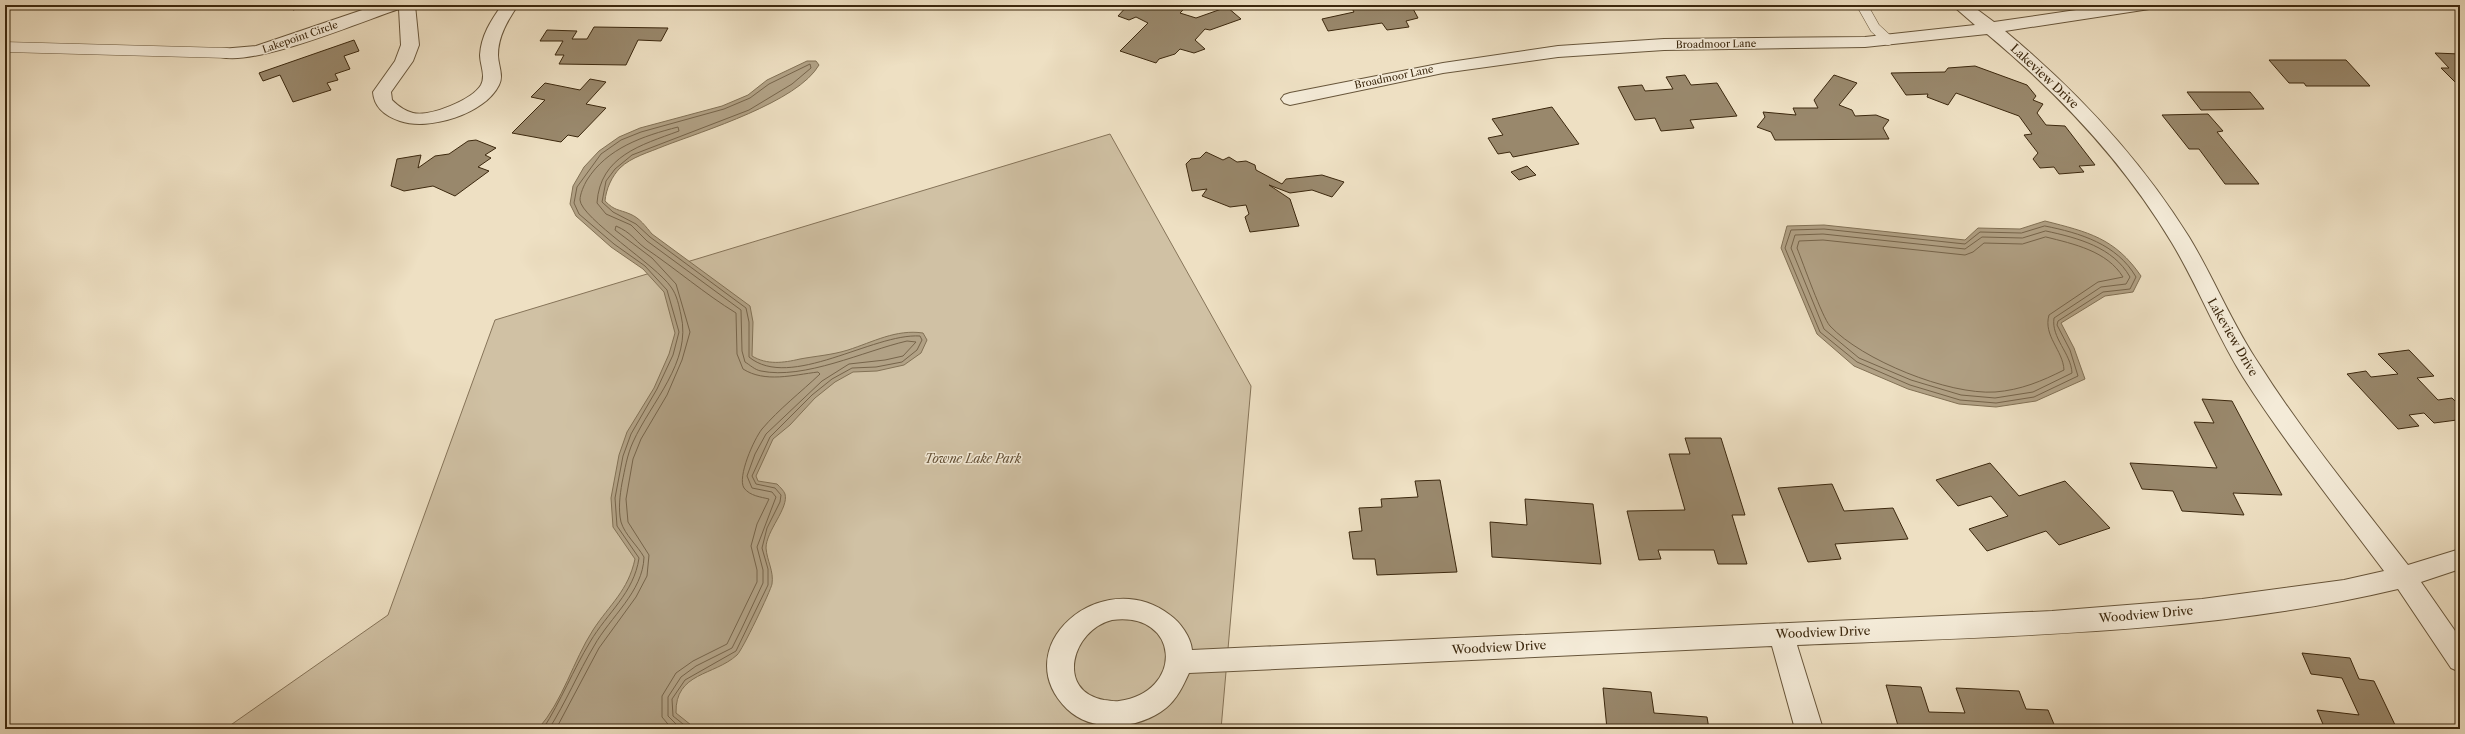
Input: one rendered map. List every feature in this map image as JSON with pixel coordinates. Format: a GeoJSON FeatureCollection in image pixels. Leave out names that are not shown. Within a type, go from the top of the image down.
{"type":"FeatureCollection","features":[{"type":"Feature","properties":{"kind":"street","name":"Lakepoint Circle"},"geometry":{"type":"LineString","coordinates":[[227,53],[258,51],[393,5]]}},
{"type":"Feature","properties":{"kind":"street"},"geometry":{"type":"LineString","coordinates":[[407,5],[410,45],[404,61],[382,92],[383,102],[395,113],[416,120],[462,108],[481,98],[493,78],[489,56],[492,38],[510,5]]}},
{"type":"Feature","properties":{"kind":"street","name":"Lakeview Drive"},"geometry":{"type":"LineString","coordinates":[[1960,5],[1992,28],[2049,77],[2077,104],[2134,171],[2182,243],[2218,313],[2250,370],[2293,433],[2403,577],[2460,660]]}},
{"type":"Feature","properties":{"kind":"street","name":"Broadmoor Lane"},"geometry":{"type":"LineString","coordinates":[[1290,99],[1413,72],[1505,57],[1591,48],[1693,43],[1819,43],[1952,35],[2143,5]]}},
{"type":"Feature","properties":{"kind":"street","name":"Woodview Drive"},"geometry":{"type":"LineString","coordinates":[[1180,662],[2052,622],[2202,610],[2344,591],[2403,577],[2460,560]]}},
{"type":"Feature","properties":{"kind":"street"},"geometry":{"type":"LineString","coordinates":[[1131,609],[1151,614],[1167,626],[1178,643],[1180,662],[1175,681],[1163,698],[1145,710],[1123,715],[1101,714],[1078,702],[1064,683],[1060,660],[1068,638],[1085,620],[1109,610],[1131,609]]}},
{"type":"Feature","properties":{"kind":"street"},"geometry":{"type":"LineString","coordinates":[[1781,634],[1809,729]]}},
{"type":"Feature","properties":{"kind":"lane"},"geometry":{"type":"LineString","coordinates":[[1862,5],[1875,28],[1888,40]]}},
{"type":"Feature","properties":{"kind":"lane"},"geometry":{"type":"LineString","coordinates":[[5,47],[227,53]]}},
{"type":"Feature","properties":{"kind":"green space","name":"Towne Lake Park"},"geometry":{"type":"Polygon","coordinates":[[[1110,134],[1251,386],[1221,729],[225,729],[388,615],[495,320],[1110,134]]]}},
{"type":"Feature","properties":{"kind":"water"},"geometry":{"type":"Polygon","coordinates":[[[807,61],[816,61],[819,65],[808,78],[791,91],[771,103],[725,124],[641,155],[624,164],[612,179],[608,187],[605,201],[614,208],[637,218],[652,234],[750,306],[753,322],[752,356],[758,359],[769,362],[781,362],[830,354],[903,333],[923,333],[927,340],[921,353],[904,365],[877,371],[853,372],[835,382],[815,398],[790,425],[773,439],[756,476],[758,481],[777,484],[785,494],[784,506],[767,541],[766,548],[772,575],[772,584],[762,608],[737,655],[728,662],[698,676],[689,682],[682,690],[677,700],[676,713],[691,725],[728,729],[538,729],[547,718],[561,694],[579,655],[593,630],[618,597],[632,570],[635,559],[613,527],[611,498],[619,455],[627,432],[654,388],[669,354],[675,333],[664,292],[643,269],[611,247],[576,216],[570,204],[573,186],[584,167],[599,151],[619,137],[640,128],[722,106],[748,95],[767,80],[807,61]]]}},
{"type":"Feature","properties":{"kind":"water"},"geometry":{"type":"Polygon","coordinates":[[[2045,221],[2099,238],[2121,253],[2141,276],[2133,292],[2105,296],[2061,323],[2074,348],[2085,379],[2036,401],[1996,407],[1959,404],[1908,389],[1854,366],[1817,334],[1781,248],[1787,226],[1824,225],[1965,240],[1978,228],[2020,229],[2045,221]]]}},
{"type":"Feature","properties":{"kind":"building"},"geometry":{"type":"Polygon","coordinates":[[[291,5],[310,5],[293,10],[291,5]]]}},
{"type":"Feature","properties":{"kind":"building"},"geometry":{"type":"Polygon","coordinates":[[[579,5],[633,5],[632,7],[579,5]]]}},
{"type":"Feature","properties":{"kind":"building"},"geometry":{"type":"Polygon","coordinates":[[[1128,5],[1188,5],[1180,13],[1196,18],[1227,7],[1241,19],[1210,30],[1205,29],[1195,40],[1205,49],[1194,53],[1180,49],[1175,54],[1159,59],[1156,63],[1120,51],[1148,23],[1136,17],[1129,20],[1118,16],[1128,5]]]}},
{"type":"Feature","properties":{"kind":"building"},"geometry":{"type":"Polygon","coordinates":[[[1350,5],[1411,5],[1418,18],[1406,21],[1409,27],[1387,30],[1382,23],[1328,31],[1322,19],[1354,12],[1350,5]]]}},
{"type":"Feature","properties":{"kind":"building"},"geometry":{"type":"Polygon","coordinates":[[[594,27],[668,28],[661,41],[638,40],[626,65],[559,64],[564,55],[555,55],[563,41],[540,41],[547,30],[577,31],[572,39],[587,39],[594,27]]]}},
{"type":"Feature","properties":{"kind":"building"},"geometry":{"type":"Polygon","coordinates":[[[354,40],[359,51],[344,56],[350,69],[335,74],[338,80],[327,83],[331,90],[293,102],[280,75],[263,81],[259,73],[354,40]]]}},
{"type":"Feature","properties":{"kind":"building"},"geometry":{"type":"Polygon","coordinates":[[[2435,53],[2460,54],[2460,84],[2457,84],[2441,68],[2449,68],[2435,53]]]}},
{"type":"Feature","properties":{"kind":"building"},"geometry":{"type":"Polygon","coordinates":[[[2269,60],[2346,60],[2370,86],[2306,86],[2304,83],[2289,83],[2269,60]]]}},
{"type":"Feature","properties":{"kind":"building"},"geometry":{"type":"Polygon","coordinates":[[[1975,66],[2027,85],[2036,96],[2033,100],[2043,104],[2037,113],[2046,125],[2065,126],[2095,165],[2079,166],[2084,172],[2059,174],[2054,167],[2040,168],[2033,159],[2038,153],[2024,135],[2032,134],[2019,116],[1956,93],[1948,105],[1927,97],[1928,94],[1906,95],[1891,73],[1945,72],[1948,68],[1975,66]]]}},
{"type":"Feature","properties":{"kind":"building"},"geometry":{"type":"Polygon","coordinates":[[[1685,75],[1691,85],[1717,83],[1737,116],[1690,120],[1694,128],[1661,131],[1655,118],[1635,120],[1618,87],[1642,85],[1645,91],[1673,89],[1666,77],[1685,75]]]}},
{"type":"Feature","properties":{"kind":"building"},"geometry":{"type":"Polygon","coordinates":[[[1834,75],[1857,83],[1839,105],[1852,110],[1855,116],[1876,115],[1889,120],[1883,128],[1889,139],[1775,140],[1771,132],[1757,127],[1765,117],[1763,112],[1796,115],[1793,108],[1818,108],[1814,100],[1834,75]]]}},
{"type":"Feature","properties":{"kind":"building"},"geometry":{"type":"Polygon","coordinates":[[[590,79],[606,82],[586,104],[606,108],[578,137],[568,135],[561,142],[512,133],[545,100],[531,97],[545,83],[580,90],[590,79]]]}},
{"type":"Feature","properties":{"kind":"building"},"geometry":{"type":"Polygon","coordinates":[[[2187,92],[2250,92],[2264,109],[2201,110],[2187,92]]]}},
{"type":"Feature","properties":{"kind":"building"},"geometry":{"type":"Polygon","coordinates":[[[1552,107],[1579,144],[1513,157],[1510,152],[1498,154],[1488,138],[1503,135],[1492,119],[1552,107]]]}},
{"type":"Feature","properties":{"kind":"building"},"geometry":{"type":"Polygon","coordinates":[[[2208,114],[2223,131],[2217,132],[2259,184],[2225,184],[2199,149],[2189,149],[2162,115],[2208,114]]]}},
{"type":"Feature","properties":{"kind":"building"},"geometry":{"type":"Polygon","coordinates":[[[476,140],[496,148],[485,155],[491,158],[478,167],[489,171],[455,196],[433,186],[404,191],[391,186],[397,159],[421,155],[418,168],[435,156],[449,154],[468,141],[476,140]]]}},
{"type":"Feature","properties":{"kind":"building"},"geometry":{"type":"Polygon","coordinates":[[[1206,152],[1223,160],[1229,157],[1237,162],[1246,161],[1255,165],[1256,170],[1282,184],[1286,179],[1322,175],[1344,182],[1332,197],[1312,190],[1290,193],[1269,185],[1290,199],[1299,226],[1250,232],[1245,217],[1249,214],[1246,205],[1230,207],[1202,196],[1207,189],[1192,191],[1186,164],[1191,159],[1200,158],[1206,152]]]}},
{"type":"Feature","properties":{"kind":"building"},"geometry":{"type":"Polygon","coordinates":[[[1527,166],[1536,175],[1519,180],[1511,172],[1527,166]]]}},
{"type":"Feature","properties":{"kind":"building"},"geometry":{"type":"Polygon","coordinates":[[[2409,350],[2434,376],[2417,378],[2438,400],[2452,398],[2460,406],[2460,423],[2457,420],[2434,423],[2424,413],[2409,415],[2419,426],[2398,429],[2347,374],[2366,371],[2371,377],[2398,374],[2378,354],[2409,350]]]}},
{"type":"Feature","properties":{"kind":"building"},"geometry":{"type":"Polygon","coordinates":[[[2202,399],[2232,401],[2282,495],[2233,493],[2244,515],[2182,511],[2173,491],[2142,489],[2130,463],[2217,468],[2194,422],[2214,423],[2202,399]]]}},
{"type":"Feature","properties":{"kind":"building"},"geometry":{"type":"Polygon","coordinates":[[[1685,438],[1721,438],[1745,515],[1732,515],[1747,564],[1718,564],[1714,550],[1658,550],[1661,559],[1639,560],[1627,511],[1685,510],[1669,454],[1690,454],[1685,438]]]}},
{"type":"Feature","properties":{"kind":"building"},"geometry":{"type":"Polygon","coordinates":[[[1990,463],[2019,496],[2065,481],[2110,528],[2059,545],[2046,531],[1987,551],[1969,529],[2008,516],[1991,496],[1958,506],[1936,480],[1990,463]]]}},
{"type":"Feature","properties":{"kind":"building"},"geometry":{"type":"Polygon","coordinates":[[[1440,480],[1457,572],[1377,575],[1375,559],[1353,559],[1349,532],[1362,531],[1359,508],[1382,507],[1381,499],[1418,497],[1415,481],[1440,480]]]}},
{"type":"Feature","properties":{"kind":"building"},"geometry":{"type":"Polygon","coordinates":[[[1832,484],[1844,511],[1893,508],[1908,539],[1835,544],[1841,559],[1808,562],[1778,488],[1832,484]]]}},
{"type":"Feature","properties":{"kind":"building"},"geometry":{"type":"Polygon","coordinates":[[[1525,499],[1593,504],[1601,564],[1492,557],[1490,522],[1527,525],[1525,499]]]}},
{"type":"Feature","properties":{"kind":"building"},"geometry":{"type":"Polygon","coordinates":[[[2302,653],[2350,658],[2359,679],[2374,681],[2397,729],[2325,729],[2317,710],[2359,715],[2342,678],[2311,674],[2302,653]]]}},
{"type":"Feature","properties":{"kind":"building"},"geometry":{"type":"Polygon","coordinates":[[[1886,685],[1921,687],[1929,712],[1965,713],[1956,688],[2019,691],[2026,709],[2048,710],[2056,729],[1899,729],[1886,685]]]}},
{"type":"Feature","properties":{"kind":"building"},"geometry":{"type":"Polygon","coordinates":[[[1603,688],[1651,692],[1654,713],[1707,717],[1709,729],[1607,729],[1603,688]]]}}]}
